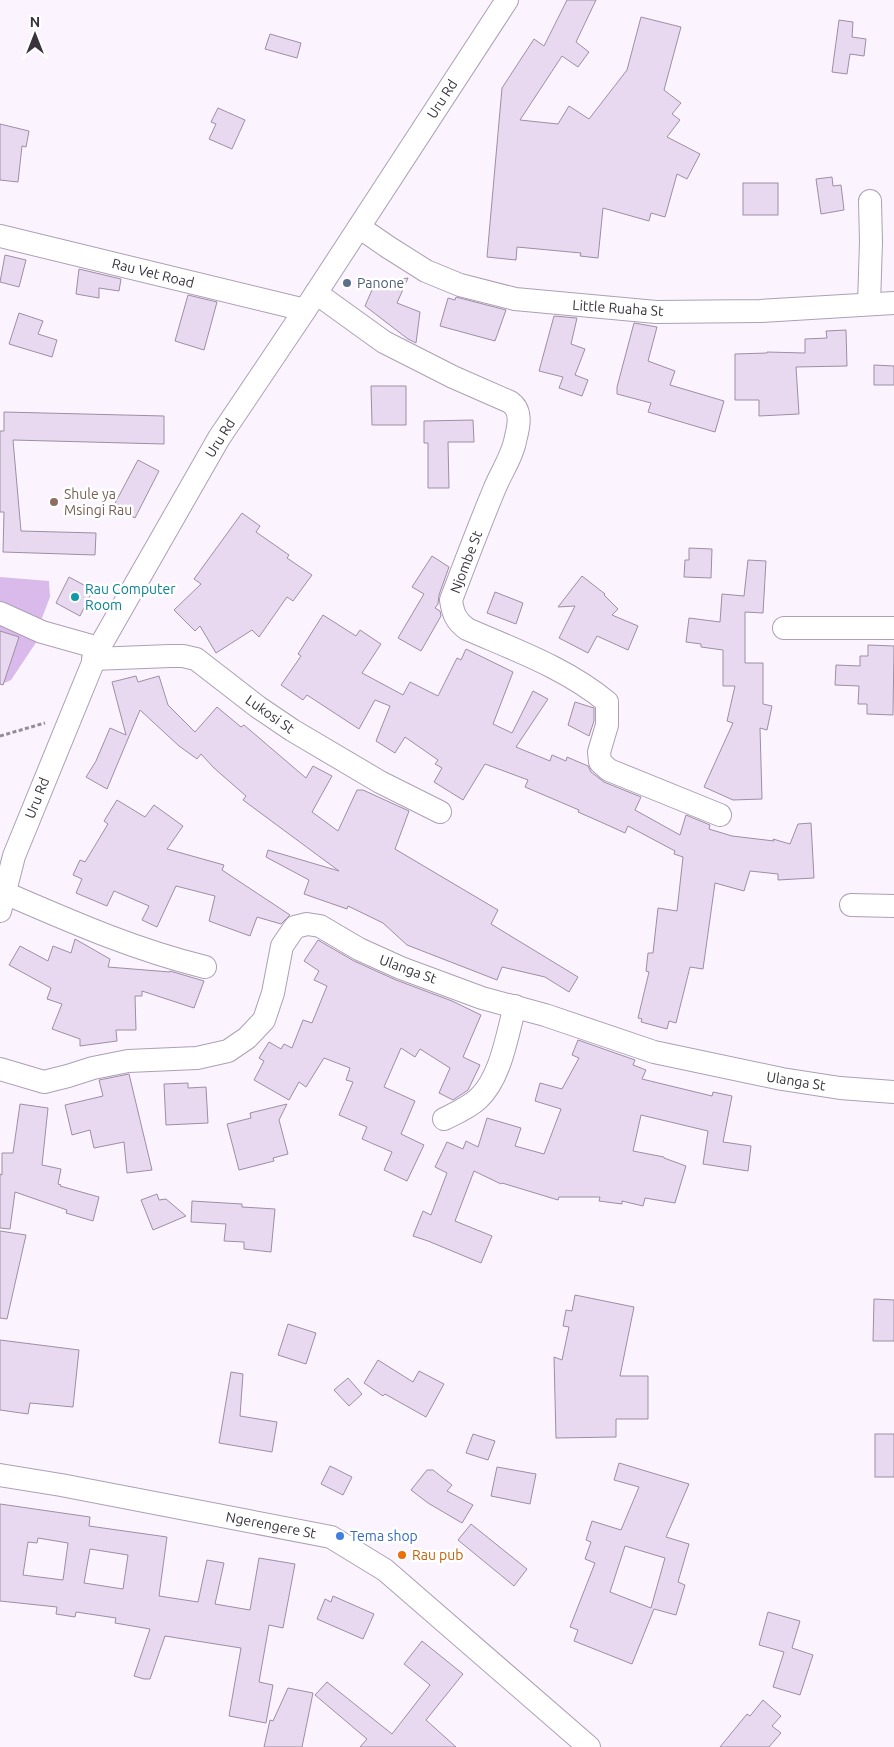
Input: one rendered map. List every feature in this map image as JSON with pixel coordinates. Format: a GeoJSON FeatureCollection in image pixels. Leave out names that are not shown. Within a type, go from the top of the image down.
{"type":"FeatureCollection","features":[{"type":"Feature","properties":{"kind":"street","name":"Uru Rd"},"geometry":{"type":"LineString","coordinates":[[2,902],[14,856],[96,654],[219,438],[508,0]]}},
{"type":"Feature","properties":{"kind":"street"},"geometry":{"type":"LineString","coordinates":[[869,304],[870,201]]}},
{"type":"Feature","properties":{"kind":"street","name":"Little Ruaha St"},"geometry":{"type":"LineString","coordinates":[[359,227],[426,271],[460,285],[515,300],[656,312],[760,311],[894,304]]}},
{"type":"Feature","properties":{"kind":"street","name":"Rau Vet Road"},"geometry":{"type":"LineString","coordinates":[[0,236],[310,302]]}},
{"type":"Feature","properties":{"kind":"street","name":"Njombe St"},"geometry":{"type":"LineString","coordinates":[[310,302],[452,377],[510,402],[515,406],[518,412],[517,433],[511,453],[495,487],[451,600],[452,612],[458,622],[467,628],[559,670],[590,688],[607,702],[607,725],[599,752],[600,762],[609,770],[720,815]]}},
{"type":"Feature","properties":{"kind":"street","name":"Lukosi St"},"geometry":{"type":"LineString","coordinates":[[0,613],[96,654],[183,656],[196,659],[258,707],[292,730],[380,782],[440,812]]}},
{"type":"Feature","properties":{"kind":"street"},"geometry":{"type":"LineString","coordinates":[[784,628],[894,628]]}},
{"type":"Feature","properties":{"kind":"street"},"geometry":{"type":"LineString","coordinates":[[2,902],[175,960],[205,967]]}},
{"type":"Feature","properties":{"kind":"street"},"geometry":{"type":"LineString","coordinates":[[851,905],[894,906]]}},
{"type":"Feature","properties":{"kind":"street","name":"Ulanga St"},"geometry":{"type":"LineString","coordinates":[[0,1069],[44,1082],[93,1068],[128,1061],[197,1058],[228,1051],[247,1038],[264,1020],[273,993],[282,946],[295,927],[307,924],[320,926],[352,946],[386,962],[482,998],[515,1006],[654,1052],[689,1061],[782,1079],[840,1088],[894,1092]]}},
{"type":"Feature","properties":{"kind":"street"},"geometry":{"type":"LineString","coordinates":[[444,1119],[467,1108],[488,1088],[497,1070],[515,1006]]}},
{"type":"Feature","properties":{"kind":"street","name":"Ngerengere St"},"geometry":{"type":"LineString","coordinates":[[0,1475],[331,1537],[385,1570],[589,1747]]}},
{"type":"Feature","properties":{"kind":"path"},"geometry":{"type":"LineString","coordinates":[[0,736],[27,729],[72,713]]}},
{"type":"Feature","properties":{"kind":"shaded area"},"geometry":{"type":"Polygon","coordinates":[[[0,577],[49,581],[50,597],[37,631],[37,641],[11,680],[0,685],[0,577]]]}},
{"type":"Feature","properties":{"kind":"building"},"geometry":{"type":"Polygon","coordinates":[[[567,0],[596,0],[576,42],[589,52],[578,67],[562,56],[520,120],[558,124],[569,106],[589,119],[627,70],[641,17],[681,27],[664,90],[681,103],[672,114],[680,120],[667,137],[700,154],[687,179],[677,174],[665,217],[651,213],[649,221],[603,208],[598,258],[580,256],[581,253],[517,247],[516,260],[487,257],[502,88],[534,39],[544,46],[567,0]]]}},
{"type":"Feature","properties":{"kind":"building"},"geometry":{"type":"Polygon","coordinates":[[[839,20],[853,22],[852,37],[866,39],[864,56],[850,54],[847,74],[832,72],[839,20]]]}},
{"type":"Feature","properties":{"kind":"building"},"geometry":{"type":"Polygon","coordinates":[[[270,34],[301,43],[297,58],[265,49],[270,34]]]}},
{"type":"Feature","properties":{"kind":"building"},"geometry":{"type":"Polygon","coordinates":[[[218,108],[245,120],[232,149],[209,139],[216,124],[211,122],[218,108]]]}},
{"type":"Feature","properties":{"kind":"building"},"geometry":{"type":"Polygon","coordinates":[[[0,124],[29,131],[26,147],[22,146],[18,182],[0,180],[0,124]]]}},
{"type":"Feature","properties":{"kind":"building"},"geometry":{"type":"Polygon","coordinates":[[[832,177],[833,186],[841,185],[844,210],[821,214],[816,179],[832,177]]]}},
{"type":"Feature","properties":{"kind":"building"},"geometry":{"type":"Polygon","coordinates":[[[743,183],[778,183],[778,215],[743,215],[743,183]]]}},
{"type":"Feature","properties":{"kind":"building"},"geometry":{"type":"Polygon","coordinates":[[[5,255],[26,260],[19,287],[0,282],[5,255]]]}},
{"type":"Feature","properties":{"kind":"building"},"geometry":{"type":"Polygon","coordinates":[[[79,269],[121,279],[119,291],[99,288],[99,298],[76,294],[79,269]]]}},
{"type":"Feature","properties":{"kind":"building"},"geometry":{"type":"Polygon","coordinates":[[[408,278],[397,303],[420,312],[416,343],[365,306],[375,283],[408,278]]]}},
{"type":"Feature","properties":{"kind":"building"},"geometry":{"type":"Polygon","coordinates":[[[188,295],[217,302],[204,350],[175,341],[188,295]]]}},
{"type":"Feature","properties":{"kind":"building"},"geometry":{"type":"Polygon","coordinates":[[[456,297],[506,310],[495,341],[440,326],[448,298],[455,300],[456,297]]]}},
{"type":"Feature","properties":{"kind":"building"},"geometry":{"type":"Polygon","coordinates":[[[19,313],[43,321],[38,334],[57,340],[52,357],[9,344],[19,313]]]}},
{"type":"Feature","properties":{"kind":"building"},"geometry":{"type":"Polygon","coordinates":[[[554,316],[577,318],[571,344],[585,349],[575,375],[588,380],[582,396],[559,388],[563,377],[539,371],[554,316]]]}},
{"type":"Feature","properties":{"kind":"building"},"geometry":{"type":"Polygon","coordinates":[[[634,323],[657,327],[648,361],[675,371],[670,385],[724,401],[715,432],[648,412],[651,403],[617,394],[617,387],[634,323]]]}},
{"type":"Feature","properties":{"kind":"building"},"geometry":{"type":"Polygon","coordinates":[[[846,330],[847,366],[796,367],[799,414],[759,416],[759,400],[735,400],[735,354],[767,352],[805,353],[805,339],[827,338],[826,331],[846,330]]]}},
{"type":"Feature","properties":{"kind":"building"},"geometry":{"type":"Polygon","coordinates":[[[874,365],[894,366],[894,385],[874,385],[874,365]]]}},
{"type":"Feature","properties":{"kind":"building"},"geometry":{"type":"Polygon","coordinates":[[[371,386],[406,386],[406,425],[372,425],[371,386]]]}},
{"type":"Feature","properties":{"kind":"building"},"geometry":{"type":"Polygon","coordinates":[[[4,412],[164,416],[164,444],[13,440],[21,531],[96,533],[95,555],[3,552],[4,512],[0,512],[0,431],[4,431],[4,412]]]}},
{"type":"Feature","properties":{"kind":"building"},"geometry":{"type":"Polygon","coordinates":[[[473,420],[474,442],[448,442],[449,488],[428,488],[428,443],[424,443],[424,421],[473,420]]]}},
{"type":"Feature","properties":{"kind":"building"},"geometry":{"type":"Polygon","coordinates":[[[138,460],[159,471],[135,518],[113,507],[138,460]]]}},
{"type":"Feature","properties":{"kind":"building"},"geometry":{"type":"Polygon","coordinates":[[[242,513],[260,526],[256,532],[289,555],[287,558],[312,575],[293,601],[287,597],[259,637],[252,630],[216,653],[200,626],[195,631],[174,610],[201,584],[194,579],[242,513]]]}},
{"type":"Feature","properties":{"kind":"building"},"geometry":{"type":"Polygon","coordinates":[[[689,548],[712,549],[711,578],[684,577],[685,560],[689,560],[689,548]]]}},
{"type":"Feature","properties":{"kind":"building"},"geometry":{"type":"Polygon","coordinates":[[[432,556],[449,567],[439,595],[438,604],[435,608],[440,611],[441,616],[421,651],[398,638],[424,594],[412,587],[432,556]]]}},
{"type":"Feature","properties":{"kind":"building"},"geometry":{"type":"Polygon","coordinates":[[[748,560],[766,561],[763,613],[745,612],[745,663],[763,663],[763,704],[772,706],[767,730],[760,728],[762,799],[733,800],[704,787],[733,723],[727,721],[735,686],[723,686],[723,650],[701,647],[701,644],[686,642],[689,618],[720,622],[722,594],[744,596],[748,560]]]}},
{"type":"Feature","properties":{"kind":"building"},"geometry":{"type":"Polygon","coordinates":[[[582,576],[605,594],[618,609],[612,615],[638,626],[628,650],[597,636],[588,653],[559,638],[575,606],[558,607],[582,576]]]}},
{"type":"Feature","properties":{"kind":"building","name":"Rau Computer Room"},"geometry":{"type":"Polygon","coordinates":[[[69,577],[93,590],[80,616],[56,603],[69,577]]]}},
{"type":"Feature","properties":{"kind":"building"},"geometry":{"type":"Polygon","coordinates":[[[495,592],[523,603],[516,624],[487,613],[495,592]]]}},
{"type":"Feature","properties":{"kind":"building"},"geometry":{"type":"Polygon","coordinates":[[[323,615],[356,636],[360,630],[381,644],[362,673],[403,695],[410,682],[438,696],[457,658],[461,660],[466,649],[513,672],[493,724],[512,733],[533,691],[548,699],[516,747],[550,761],[552,755],[566,761],[567,757],[588,766],[591,772],[604,782],[641,797],[635,810],[680,835],[686,815],[710,825],[709,829],[732,836],[774,841],[773,839],[790,844],[798,824],[811,823],[814,878],[778,880],[778,874],[750,871],[744,891],[715,883],[703,969],[690,967],[676,1023],[669,1021],[667,1029],[641,1022],[642,1019],[638,1018],[649,972],[646,971],[648,953],[653,953],[658,908],[677,911],[683,857],[674,854],[675,851],[628,826],[625,833],[578,812],[579,810],[525,787],[528,780],[485,764],[463,800],[434,782],[442,768],[435,764],[438,760],[405,737],[395,753],[376,741],[390,706],[375,700],[359,729],[307,695],[303,700],[281,685],[301,656],[298,654],[323,615]]]}},
{"type":"Feature","properties":{"kind":"building"},"geometry":{"type":"Polygon","coordinates":[[[0,631],[19,637],[3,685],[0,684],[0,631]]]}},
{"type":"Feature","properties":{"kind":"building"},"geometry":{"type":"Polygon","coordinates":[[[868,645],[894,646],[893,715],[867,714],[867,704],[858,704],[859,686],[835,685],[836,665],[860,666],[860,656],[868,656],[868,645]]]}},
{"type":"Feature","properties":{"kind":"building"},"geometry":{"type":"Polygon","coordinates":[[[136,676],[138,682],[159,676],[168,705],[195,732],[217,707],[241,727],[244,725],[306,778],[313,766],[332,776],[312,812],[338,831],[357,790],[363,790],[409,811],[395,849],[498,910],[491,924],[578,977],[569,992],[545,977],[502,967],[497,980],[407,945],[383,923],[348,906],[347,909],[304,894],[309,880],[266,857],[268,850],[339,871],[243,800],[246,796],[201,754],[197,759],[179,746],[140,710],[107,789],[86,777],[96,761],[110,728],[126,735],[112,682],[136,676]]]}},
{"type":"Feature","properties":{"kind":"building"},"geometry":{"type":"Polygon","coordinates":[[[575,702],[594,708],[594,721],[589,736],[568,725],[575,702]]]}},
{"type":"Feature","properties":{"kind":"building"},"geometry":{"type":"Polygon","coordinates":[[[117,800],[145,817],[154,805],[183,826],[167,849],[224,865],[222,870],[290,915],[281,924],[257,917],[250,936],[209,921],[215,896],[176,886],[157,927],[142,920],[149,906],[114,891],[107,906],[76,893],[82,879],[73,875],[80,860],[85,862],[108,824],[104,821],[117,800]]]}},
{"type":"Feature","properties":{"kind":"building"},"geometry":{"type":"Polygon","coordinates":[[[75,939],[110,959],[108,967],[170,971],[204,981],[194,1008],[142,991],[142,996],[135,996],[136,1030],[116,1030],[117,1041],[80,1046],[80,1039],[52,1029],[62,1004],[47,999],[51,988],[9,965],[20,946],[48,961],[53,946],[71,953],[75,939]]]}},
{"type":"Feature","properties":{"kind":"building"},"geometry":{"type":"Polygon","coordinates":[[[318,940],[354,961],[396,980],[452,1001],[481,1015],[463,1057],[480,1065],[468,1090],[453,1100],[439,1093],[450,1068],[420,1049],[415,1057],[401,1048],[384,1087],[415,1101],[401,1134],[424,1145],[407,1181],[384,1170],[392,1152],[362,1139],[367,1127],[339,1115],[353,1082],[346,1080],[350,1068],[324,1058],[306,1087],[299,1082],[289,1100],[254,1080],[264,1061],[259,1058],[269,1042],[281,1049],[284,1044],[292,1048],[303,1020],[312,1023],[327,986],[314,980],[319,971],[304,961],[318,940]]]}},
{"type":"Feature","properties":{"kind":"building"},"geometry":{"type":"Polygon","coordinates":[[[578,1040],[635,1060],[633,1065],[646,1070],[642,1079],[712,1096],[713,1092],[732,1096],[723,1142],[751,1146],[748,1171],[703,1164],[708,1131],[641,1115],[633,1151],[664,1157],[686,1166],[675,1203],[645,1198],[643,1206],[622,1201],[622,1204],[599,1201],[600,1197],[559,1197],[558,1200],[501,1184],[474,1171],[455,1221],[492,1236],[481,1263],[413,1236],[423,1211],[431,1215],[447,1173],[435,1167],[447,1142],[463,1149],[466,1141],[478,1147],[487,1118],[521,1128],[515,1146],[544,1154],[561,1109],[535,1101],[540,1083],[562,1089],[579,1058],[572,1055],[578,1040]]]}},
{"type":"Feature","properties":{"kind":"building"},"geometry":{"type":"Polygon","coordinates":[[[129,1074],[152,1170],[127,1173],[124,1142],[94,1148],[90,1130],[72,1135],[65,1105],[103,1096],[99,1080],[129,1074]]]}},
{"type":"Feature","properties":{"kind":"building"},"geometry":{"type":"Polygon","coordinates":[[[188,1083],[188,1088],[206,1087],[208,1123],[166,1125],[164,1084],[188,1083]]]}},
{"type":"Feature","properties":{"kind":"building"},"geometry":{"type":"Polygon","coordinates":[[[20,1104],[48,1108],[42,1165],[61,1169],[58,1184],[60,1186],[99,1197],[93,1221],[66,1213],[67,1210],[15,1192],[10,1229],[0,1228],[2,1153],[13,1153],[20,1104]]]}},
{"type":"Feature","properties":{"kind":"building"},"geometry":{"type":"Polygon","coordinates":[[[287,1104],[279,1120],[288,1154],[273,1158],[274,1161],[239,1170],[227,1124],[251,1118],[250,1113],[287,1104]]]}},
{"type":"Feature","properties":{"kind":"building"},"geometry":{"type":"Polygon","coordinates":[[[157,1194],[159,1200],[166,1199],[186,1216],[153,1230],[141,1200],[157,1194]]]}},
{"type":"Feature","properties":{"kind":"building"},"geometry":{"type":"Polygon","coordinates":[[[192,1201],[242,1204],[242,1207],[275,1209],[271,1252],[244,1249],[244,1242],[224,1241],[226,1224],[191,1222],[192,1201]]]}},
{"type":"Feature","properties":{"kind":"building"},"geometry":{"type":"Polygon","coordinates":[[[0,1231],[26,1235],[7,1319],[0,1318],[0,1231]]]}},
{"type":"Feature","properties":{"kind":"building"},"geometry":{"type":"Polygon","coordinates":[[[575,1295],[634,1307],[620,1376],[648,1376],[648,1419],[616,1419],[616,1437],[556,1438],[554,1357],[562,1360],[569,1327],[563,1326],[566,1310],[572,1311],[575,1295]]]}},
{"type":"Feature","properties":{"kind":"building"},"geometry":{"type":"Polygon","coordinates":[[[874,1299],[894,1300],[894,1341],[873,1341],[874,1299]]]}},
{"type":"Feature","properties":{"kind":"building"},"geometry":{"type":"Polygon","coordinates":[[[288,1324],[316,1333],[306,1364],[278,1355],[288,1324]]]}},
{"type":"Feature","properties":{"kind":"building"},"geometry":{"type":"Polygon","coordinates":[[[0,1340],[79,1350],[73,1407],[30,1403],[28,1414],[0,1410],[0,1340]]]}},
{"type":"Feature","properties":{"kind":"building"},"geometry":{"type":"Polygon","coordinates":[[[378,1360],[413,1382],[419,1371],[444,1384],[426,1417],[385,1394],[383,1396],[364,1383],[378,1360]]]}},
{"type":"Feature","properties":{"kind":"building"},"geometry":{"type":"Polygon","coordinates":[[[231,1372],[243,1374],[240,1416],[277,1422],[272,1452],[219,1443],[231,1372]]]}},
{"type":"Feature","properties":{"kind":"building"},"geometry":{"type":"Polygon","coordinates":[[[348,1378],[362,1394],[349,1406],[334,1390],[348,1378]]]}},
{"type":"Feature","properties":{"kind":"building"},"geometry":{"type":"Polygon","coordinates":[[[473,1434],[495,1441],[488,1460],[466,1453],[473,1434]]]}},
{"type":"Feature","properties":{"kind":"building"},"geometry":{"type":"Polygon","coordinates":[[[875,1434],[894,1434],[894,1477],[875,1477],[875,1434]]]}},
{"type":"Feature","properties":{"kind":"building"},"geometry":{"type":"Polygon","coordinates":[[[619,1463],[689,1484],[666,1537],[689,1544],[678,1582],[685,1585],[676,1615],[654,1609],[632,1664],[574,1641],[578,1630],[570,1627],[595,1563],[585,1559],[591,1542],[586,1540],[592,1521],[621,1530],[639,1487],[614,1480],[619,1463]],[[625,1546],[610,1592],[651,1608],[665,1558],[625,1546]]]}},
{"type":"Feature","properties":{"kind":"building"},"geometry":{"type":"Polygon","coordinates":[[[330,1466],[352,1477],[343,1495],[321,1484],[330,1466]]]}},
{"type":"Feature","properties":{"kind":"building"},"geometry":{"type":"Polygon","coordinates":[[[497,1467],[536,1474],[530,1504],[491,1496],[497,1467]]]}},
{"type":"Feature","properties":{"kind":"building"},"geometry":{"type":"Polygon","coordinates":[[[427,1470],[433,1470],[452,1485],[447,1491],[473,1505],[462,1523],[428,1503],[411,1490],[427,1470]]]}},
{"type":"Feature","properties":{"kind":"building"},"geometry":{"type":"Polygon","coordinates":[[[0,1504],[90,1517],[89,1526],[167,1537],[159,1596],[198,1602],[207,1560],[224,1563],[215,1604],[250,1610],[259,1558],[295,1564],[283,1628],[269,1625],[259,1682],[273,1685],[266,1723],[229,1716],[241,1648],[165,1636],[150,1679],[144,1679],[134,1676],[150,1629],[115,1623],[116,1618],[76,1612],[75,1617],[56,1614],[57,1607],[0,1601],[0,1504]],[[38,1538],[37,1543],[28,1542],[23,1575],[63,1580],[68,1543],[38,1538]],[[90,1549],[84,1583],[123,1589],[128,1555],[90,1549]]]}},
{"type":"Feature","properties":{"kind":"building"},"geometry":{"type":"Polygon","coordinates":[[[471,1524],[527,1569],[514,1586],[458,1540],[471,1524]]]}},
{"type":"Feature","properties":{"kind":"building"},"geometry":{"type":"Polygon","coordinates":[[[333,1596],[374,1614],[363,1639],[317,1619],[325,1599],[331,1602],[333,1596]]]}},
{"type":"Feature","properties":{"kind":"building"},"geometry":{"type":"Polygon","coordinates":[[[768,1612],[800,1621],[792,1648],[813,1655],[800,1695],[773,1687],[784,1652],[759,1645],[768,1612]]]}},
{"type":"Feature","properties":{"kind":"building"},"geometry":{"type":"Polygon","coordinates":[[[422,1641],[463,1674],[426,1720],[456,1747],[360,1747],[367,1739],[315,1695],[327,1682],[392,1734],[430,1685],[404,1664],[422,1641]]]}},
{"type":"Feature","properties":{"kind":"building"},"geometry":{"type":"Polygon","coordinates":[[[288,1688],[313,1693],[302,1747],[264,1747],[270,1720],[273,1721],[288,1688]]]}},
{"type":"Feature","properties":{"kind":"building"},"geometry":{"type":"Polygon","coordinates":[[[763,1700],[781,1716],[772,1726],[781,1733],[769,1747],[720,1747],[747,1714],[750,1716],[763,1700]]]}},
{"type":"Feature","properties":{"kind":"place","name":"Panone"},"geometry":{"type":"Point","coordinates":[347,283]}},
{"type":"Feature","properties":{"kind":"place","name":"Shule ya Msingi Rau"},"geometry":{"type":"Point","coordinates":[54,502]}},
{"type":"Feature","properties":{"kind":"place","name":"Rau Computer Room"},"geometry":{"type":"Point","coordinates":[75,597]}},
{"type":"Feature","properties":{"kind":"place","name":"Tema shop"},"geometry":{"type":"Point","coordinates":[340,1536]}},
{"type":"Feature","properties":{"kind":"place","name":"Rau pub"},"geometry":{"type":"Point","coordinates":[402,1555]}}]}
